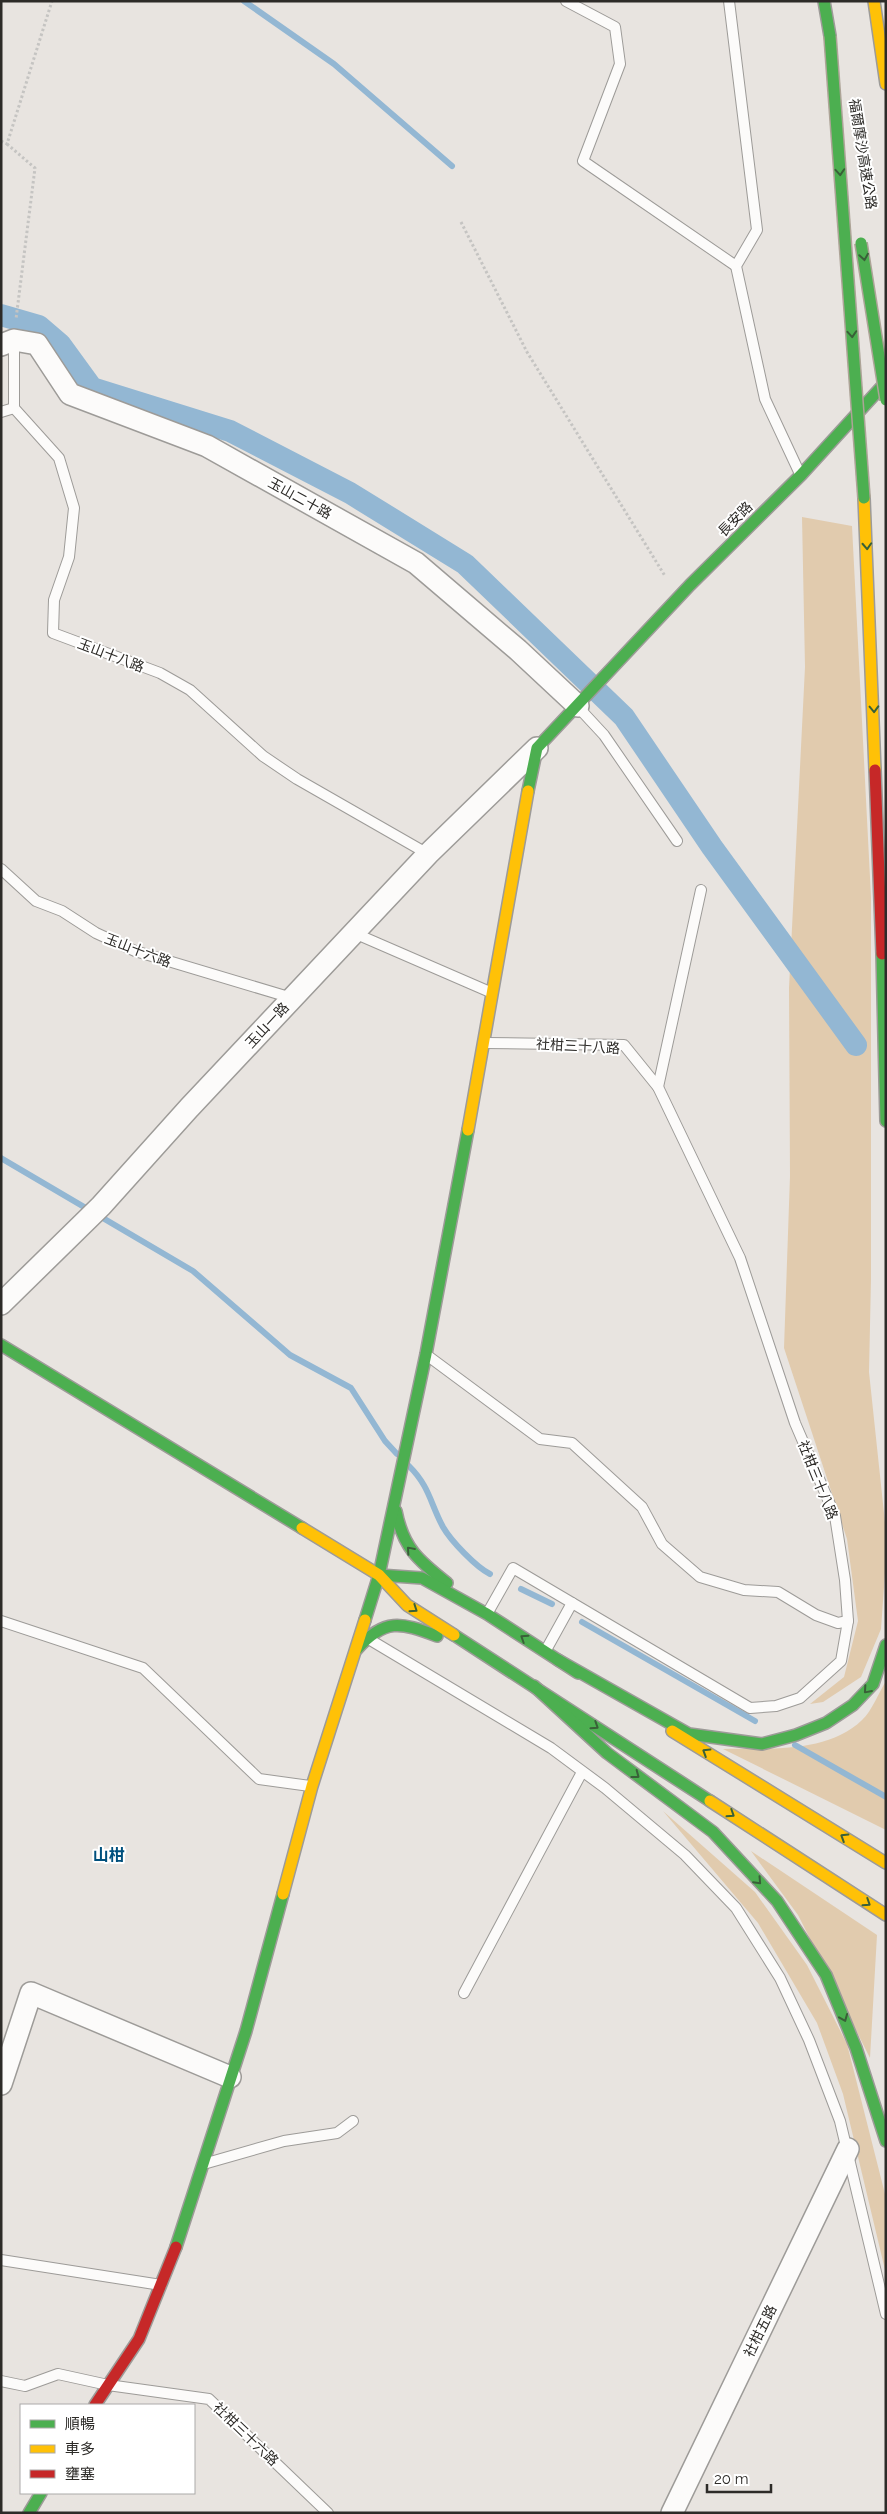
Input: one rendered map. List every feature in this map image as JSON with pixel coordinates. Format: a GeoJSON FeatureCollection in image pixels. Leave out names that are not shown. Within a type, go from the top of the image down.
{"type":"FeatureCollection","features":[{"type":"Feature","properties":{"kind":"main road","name":"福爾摩沙高速公路"},"geometry":{"type":"LineString","coordinates":[[824,1],[854,194]]}},
{"type":"Feature","properties":{"kind":"main road"},"geometry":{"type":"LineString","coordinates":[[875,1],[886,50]]}},
{"type":"Feature","properties":{"kind":"main road"},"geometry":{"type":"LineString","coordinates":[[875,1],[886,84]]}},
{"type":"Feature","properties":{"kind":"main road"},"geometry":{"type":"LineString","coordinates":[[830,36],[864,498],[880,878],[886,1121]]}},
{"type":"Feature","properties":{"kind":"main road"},"geometry":{"type":"LineString","coordinates":[[860,233],[886,400]]}},
{"type":"Feature","properties":{"kind":"main road","name":"長安路"},"geometry":{"type":"LineString","coordinates":[[537,748],[678,598],[801,475],[886,382]]}},
{"type":"Feature","properties":{"kind":"main road"},"geometry":{"type":"LineString","coordinates":[[97,2404],[138,2339],[163,2286],[246,2031],[312,1786],[380,1575],[426,1354],[484,1043],[525,804],[537,748]]}},
{"type":"Feature","properties":{"kind":"main road"},"geometry":{"type":"LineString","coordinates":[[1,1345],[380,1575],[408,1605],[886,1915]]}},
{"type":"Feature","properties":{"kind":"main road"},"geometry":{"type":"LineString","coordinates":[[395,1506],[403,1542],[421,1563],[487,1614]]}},
{"type":"Feature","properties":{"kind":"main road"},"geometry":{"type":"LineString","coordinates":[[380,1575],[422,1578],[487,1614],[545,1652],[886,1863]]}},
{"type":"Feature","properties":{"kind":"main road"},"geometry":{"type":"LineString","coordinates":[[356,1650],[366,1638],[380,1627],[397,1623],[478,1651]]}},
{"type":"Feature","properties":{"kind":"main road"},"geometry":{"type":"LineString","coordinates":[[558,1660],[689,1734],[762,1744],[804,1732],[826,1722],[853,1705],[873,1684],[886,1645]]}},
{"type":"Feature","properties":{"kind":"main road"},"geometry":{"type":"LineString","coordinates":[[534,1686],[607,1753],[714,1832],[777,1901],[826,1976],[856,2048],[886,2141]]}},
{"type":"Feature","properties":{"kind":"main road"},"geometry":{"type":"LineString","coordinates":[[29,2513],[40,2494]]}},
{"type":"Feature","properties":{"kind":"street","name":"玉山二十路"},"geometry":{"type":"LineString","coordinates":[[7,342],[37,344],[70,394],[207,446],[416,563],[518,650],[578,706]]}},
{"type":"Feature","properties":{"kind":"street","name":"玉山一路"},"geometry":{"type":"LineString","coordinates":[[1,1304],[101,1206],[189,1108],[428,854],[537,748]]}},
{"type":"Feature","properties":{"kind":"street"},"geometry":{"type":"LineString","coordinates":[[1,2084],[31,1993],[230,2077]]}},
{"type":"Feature","properties":{"kind":"street","name":"社柑五路"},"geometry":{"type":"LineString","coordinates":[[672,2513],[848,2149]]}},
{"type":"Feature","properties":{"kind":"lane"},"geometry":{"type":"LineString","coordinates":[[566,1],[616,27],[620,64],[583,161],[736,266]]}},
{"type":"Feature","properties":{"kind":"lane"},"geometry":{"type":"LineString","coordinates":[[730,1],[757,230],[736,266],[765,400],[801,475]]}},
{"type":"Feature","properties":{"kind":"lane"},"geometry":{"type":"LineString","coordinates":[[1,412],[14,408],[7,342]]}},
{"type":"Feature","properties":{"kind":"lane","name":"玉山十八路"},"geometry":{"type":"LineString","coordinates":[[14,408],[58,458],[74,508],[69,557],[54,600],[53,633],[160,673],[190,690],[270,760],[297,778],[428,854]]}},
{"type":"Feature","properties":{"kind":"lane"},"geometry":{"type":"LineString","coordinates":[[578,706],[604,735],[677,841]]}},
{"type":"Feature","properties":{"kind":"lane","name":"玉山十六路"},"geometry":{"type":"LineString","coordinates":[[1,869],[36,901],[62,911],[96,933],[135,951],[292,998]]}},
{"type":"Feature","properties":{"kind":"lane"},"geometry":{"type":"LineString","coordinates":[[658,1086],[701,890]]}},
{"type":"Feature","properties":{"kind":"lane"},"geometry":{"type":"LineString","coordinates":[[354,933],[492,993]]}},
{"type":"Feature","properties":{"kind":"lane","name":"社柑三十八路"},"geometry":{"type":"LineString","coordinates":[[484,1043],[624,1045],[658,1086],[740,1258],[795,1423],[835,1516],[845,1580],[848,1621],[841,1661],[800,1698],[776,1706],[750,1708],[513,1568],[487,1614]]}},
{"type":"Feature","properties":{"kind":"lane"},"geometry":{"type":"LineString","coordinates":[[426,1354],[540,1438],[572,1443],[642,1507],[662,1544],[700,1577],[744,1590],[778,1592],[816,1615],[838,1624],[848,1621]]}},
{"type":"Feature","properties":{"kind":"lane"},"geometry":{"type":"LineString","coordinates":[[545,1652],[572,1603]]}},
{"type":"Feature","properties":{"kind":"lane"},"geometry":{"type":"LineString","coordinates":[[1,1621],[143,1668],[259,1779],[312,1786]]}},
{"type":"Feature","properties":{"kind":"lane"},"geometry":{"type":"LineString","coordinates":[[366,1638],[551,1748],[685,1855],[736,1908],[780,1978],[805,2031],[840,2121],[886,2314]]}},
{"type":"Feature","properties":{"kind":"lane"},"geometry":{"type":"LineString","coordinates":[[464,1993],[582,1772]]}},
{"type":"Feature","properties":{"kind":"lane"},"geometry":{"type":"LineString","coordinates":[[204,2163],[284,2141],[337,2133],[353,2121]]}},
{"type":"Feature","properties":{"kind":"lane"},"geometry":{"type":"LineString","coordinates":[[1,2260],[163,2286]]}},
{"type":"Feature","properties":{"kind":"lane","name":"社柑三十六路"},"geometry":{"type":"LineString","coordinates":[[1,2381],[25,2386],[58,2374],[108,2385],[209,2399],[328,2513]]}},
{"type":"Feature","properties":{"kind":"path"},"geometry":{"type":"LineString","coordinates":[[7,144],[52,1]]}},
{"type":"Feature","properties":{"kind":"path"},"geometry":{"type":"LineString","coordinates":[[1,142],[7,144],[35,168],[7,342]]}},
{"type":"Feature","properties":{"kind":"path"},"geometry":{"type":"LineString","coordinates":[[461,222],[527,352],[678,598]]}},
{"type":"Feature","properties":{"kind":"shaded area"},"geometry":{"type":"Polygon","coordinates":[[[802,517],[852,526],[871,897],[871,1279],[869,1372],[886,1532],[881,1629],[861,1677],[823,1702],[810,1704],[844,1677],[858,1621],[847,1539],[784,1348],[790,1176],[789,988],[805,667],[802,517]]]}},
{"type":"Feature","properties":{"kind":"shaded area"},"geometry":{"type":"Polygon","coordinates":[[[886,1681],[886,1830],[723,1749],[796,1747],[832,1739],[848,1731],[866,1716],[886,1681]]]}},
{"type":"Feature","properties":{"kind":"shaded area"},"geometry":{"type":"Polygon","coordinates":[[[663,1811],[755,1892],[807,1965],[847,2044],[886,2198],[886,2274],[843,2094],[817,2023],[758,1923],[663,1811]]]}},
{"type":"Feature","properties":{"kind":"shaded area"},"geometry":{"type":"Polygon","coordinates":[[[751,1851],[877,1935],[870,2058],[798,1915],[751,1851]]]}},
{"type":"Feature","properties":{"kind":"waterway"},"geometry":{"type":"LineString","coordinates":[[244,1],[334,64],[452,166]]}},
{"type":"Feature","properties":{"kind":"waterway"},"geometry":{"type":"LineString","coordinates":[[1,315],[39,326],[60,344],[92,388],[230,431],[350,493],[465,564],[624,717],[712,847],[856,1045]]}},
{"type":"Feature","properties":{"kind":"waterway"},"geometry":{"type":"LineString","coordinates":[[1,1158],[193,1271],[290,1355],[351,1388],[385,1441],[397,1454]]}},
{"type":"Feature","properties":{"kind":"waterway"},"geometry":{"type":"LineString","coordinates":[[409,1466],[426,1488],[447,1533],[471,1560],[490,1574]]}},
{"type":"Feature","properties":{"kind":"waterway"},"geometry":{"type":"LineString","coordinates":[[521,1589],[552,1604]]}},
{"type":"Feature","properties":{"kind":"waterway"},"geometry":{"type":"LineString","coordinates":[[582,1622],[755,1721]]}},
{"type":"Feature","properties":{"kind":"waterway"},"geometry":{"type":"LineString","coordinates":[[795,1745],[886,1797]]}},
{"type":"Feature","properties":{"kind":"traffic: fast"},"geometry":{"type":"LineString","coordinates":[[824,1],[830,36]]}},
{"type":"Feature","properties":{"kind":"traffic: fast"},"geometry":{"type":"LineString","coordinates":[[830,36],[864,498]]}},
{"type":"Feature","properties":{"kind":"traffic: fast"},"geometry":{"type":"LineString","coordinates":[[861,243],[886,400]]}},
{"type":"Feature","properties":{"kind":"traffic: fast"},"geometry":{"type":"LineString","coordinates":[[528,791],[537,748],[690,585],[801,475],[886,382]]}},
{"type":"Feature","properties":{"kind":"traffic: fast"},"geometry":{"type":"LineString","coordinates":[[882,954],[886,1121]]}},
{"type":"Feature","properties":{"kind":"traffic: fast"},"geometry":{"type":"LineString","coordinates":[[365,1620],[379,1575],[426,1354],[468,1130]]}},
{"type":"Feature","properties":{"kind":"traffic: fast"},"geometry":{"type":"LineString","coordinates":[[1,1345],[302,1528]]}},
{"type":"Feature","properties":{"kind":"traffic: fast"},"geometry":{"type":"LineString","coordinates":[[396,1511],[403,1535],[414,1553],[428,1568],[447,1583]]}},
{"type":"Feature","properties":{"kind":"traffic: fast"},"geometry":{"type":"LineString","coordinates":[[379,1575],[422,1578],[487,1614],[578,1673]]}},
{"type":"Feature","properties":{"kind":"traffic: fast"},"geometry":{"type":"LineString","coordinates":[[357,1649],[376,1632],[394,1626],[413,1628],[437,1636]]}},
{"type":"Feature","properties":{"kind":"traffic: fast"},"geometry":{"type":"LineString","coordinates":[[454,1635],[710,1801]]}},
{"type":"Feature","properties":{"kind":"traffic: fast"},"geometry":{"type":"LineString","coordinates":[[558,1660],[689,1734],[762,1744],[796,1735],[826,1723],[853,1705],[873,1684],[886,1645]]}},
{"type":"Feature","properties":{"kind":"traffic: fast"},"geometry":{"type":"LineString","coordinates":[[534,1686],[607,1753],[713,1832],[777,1901],[826,1975],[856,2048],[886,2141]]}},
{"type":"Feature","properties":{"kind":"traffic: fast"},"geometry":{"type":"LineString","coordinates":[[176,2247],[246,2031],[283,1894]]}},
{"type":"Feature","properties":{"kind":"traffic: fast"},"geometry":{"type":"LineString","coordinates":[[29,2513],[40,2494]]}},
{"type":"Feature","properties":{"kind":"traffic: slow"},"geometry":{"type":"LineString","coordinates":[[874,1],[886,84]]}},
{"type":"Feature","properties":{"kind":"traffic: slow"},"geometry":{"type":"LineString","coordinates":[[864,498],[875,770]]}},
{"type":"Feature","properties":{"kind":"traffic: slow"},"geometry":{"type":"LineString","coordinates":[[468,1130],[528,791]]}},
{"type":"Feature","properties":{"kind":"traffic: slow"},"geometry":{"type":"LineString","coordinates":[[302,1528],[379,1575],[407,1605],[454,1635]]}},
{"type":"Feature","properties":{"kind":"traffic: slow"},"geometry":{"type":"LineString","coordinates":[[283,1894],[312,1786],[365,1620]]}},
{"type":"Feature","properties":{"kind":"traffic: slow"},"geometry":{"type":"LineString","coordinates":[[672,1731],[886,1863]]}},
{"type":"Feature","properties":{"kind":"traffic: slow"},"geometry":{"type":"LineString","coordinates":[[710,1801],[886,1915]]}},
{"type":"Feature","properties":{"kind":"traffic: jam"},"geometry":{"type":"LineString","coordinates":[[875,770],[882,954]]}},
{"type":"Feature","properties":{"kind":"traffic: jam"},"geometry":{"type":"LineString","coordinates":[[96,2404],[139,2339],[176,2247]]}},
{"type":"Feature","properties":{"kind":"district","name":"山柑"},"geometry":{"type":"Point","coordinates":[109,1855]}}]}
